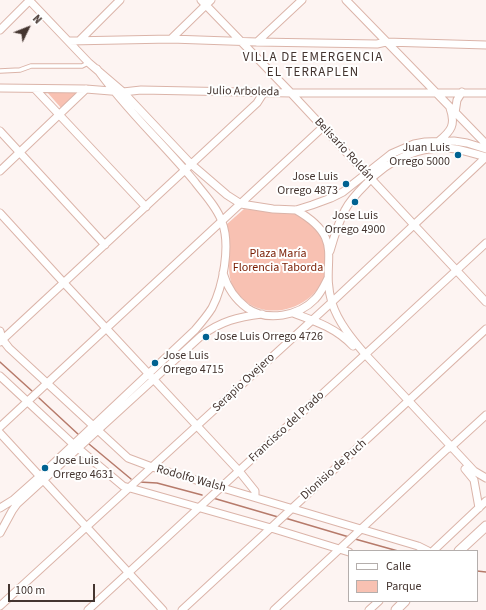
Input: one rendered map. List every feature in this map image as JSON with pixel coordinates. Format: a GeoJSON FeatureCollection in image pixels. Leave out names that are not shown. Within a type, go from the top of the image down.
{"type":"FeatureCollection","features":[{"type":"Feature","properties":{"kind":"main road"},"geometry":{"type":"LineString","coordinates":[[460,550],[486,526]]}},
{"type":"Feature","properties":{"kind":"main road"},"geometry":{"type":"LineString","coordinates":[[396,610],[404,602]]}},
{"type":"Feature","properties":{"kind":"street"},"geometry":{"type":"LineString","coordinates":[[0,30],[29,0],[69,40],[89,63],[123,92],[191,164],[227,195],[241,204],[266,208],[296,210],[331,198],[396,159],[422,150],[455,149],[486,157]]}},
{"type":"Feature","properties":{"kind":"street"},"geometry":{"type":"LineString","coordinates":[[80,40],[120,0]]}},
{"type":"Feature","properties":{"kind":"street"},"geometry":{"type":"LineString","coordinates":[[257,42],[302,0]]}},
{"type":"Feature","properties":{"kind":"street"},"geometry":{"type":"LineString","coordinates":[[346,0],[486,144]]}},
{"type":"Feature","properties":{"kind":"street"},"geometry":{"type":"LineString","coordinates":[[170,39],[206,2]]}},
{"type":"Feature","properties":{"kind":"street","name":"Belisario Roldán"},"geometry":{"type":"LineString","coordinates":[[206,2],[241,42],[291,92],[486,302]]}},
{"type":"Feature","properties":{"kind":"street"},"geometry":{"type":"LineString","coordinates":[[69,40],[170,39],[241,42],[486,44]]}},
{"type":"Feature","properties":{"kind":"street"},"geometry":{"type":"LineString","coordinates":[[95,429],[195,330],[211,309],[223,273],[225,246],[222,222],[207,197],[185,170],[112,90],[97,69]]}},
{"type":"Feature","properties":{"kind":"street","name":"Julio Arboleda"},"geometry":{"type":"LineString","coordinates":[[0,88],[86,89],[123,92],[141,90],[486,93]]}},
{"type":"Feature","properties":{"kind":"street"},"geometry":{"type":"LineString","coordinates":[[35,89],[146,207]]}},
{"type":"Feature","properties":{"kind":"street"},"geometry":{"type":"LineString","coordinates":[[0,171],[86,89]]}},
{"type":"Feature","properties":{"kind":"street"},"geometry":{"type":"LineString","coordinates":[[1,340],[146,207],[257,102],[264,92]]}},
{"type":"Feature","properties":{"kind":"street"},"geometry":{"type":"LineString","coordinates":[[455,113],[457,100],[462,92]]}},
{"type":"Feature","properties":{"kind":"street"},"geometry":{"type":"LineString","coordinates":[[438,141],[450,131],[452,127],[452,118],[449,106]]}},
{"type":"Feature","properties":{"kind":"street"},"geometry":{"type":"LineString","coordinates":[[0,427],[323,127]]}},
{"type":"Feature","properties":{"kind":"street"},"geometry":{"type":"LineString","coordinates":[[0,131],[105,245]]}},
{"type":"Feature","properties":{"kind":"street"},"geometry":{"type":"LineString","coordinates":[[364,356],[343,326],[335,311],[328,278],[330,251],[345,210],[368,176],[397,150],[414,144],[438,141],[467,143],[486,149]]}},
{"type":"Feature","properties":{"kind":"street","name":"Serapio Ovejero"},"geometry":{"type":"LineString","coordinates":[[0,606],[332,302],[486,157]]}},
{"type":"Feature","properties":{"kind":"street"},"geometry":{"type":"LineString","coordinates":[[296,210],[316,224],[325,237],[330,251]]}},
{"type":"Feature","properties":{"kind":"street"},"geometry":{"type":"LineString","coordinates":[[0,213],[239,471],[255,491],[255,497]]}},
{"type":"Feature","properties":{"kind":"street","name":"Francisco del Prado"},"geometry":{"type":"LineString","coordinates":[[88,610],[486,243]]}},
{"type":"Feature","properties":{"kind":"street"},"geometry":{"type":"LineString","coordinates":[[223,273],[226,283],[238,300],[247,308],[262,314]]}},
{"type":"Feature","properties":{"kind":"street"},"geometry":{"type":"LineString","coordinates":[[0,508],[15,502],[95,429],[155,380],[201,336],[217,325],[229,320],[262,314],[274,315],[293,313],[315,300],[322,291],[328,278]]}},
{"type":"Feature","properties":{"kind":"street"},"geometry":{"type":"LineString","coordinates":[[293,313],[331,328],[346,339],[364,356],[449,448],[470,474],[476,487],[479,508]]}},
{"type":"Feature","properties":{"kind":"street","name":"Dionisio de Puch"},"geometry":{"type":"LineString","coordinates":[[182,610],[408,403],[486,329]]}},
{"type":"Feature","properties":{"kind":"street","name":"Rodolfo Walsh"},"geometry":{"type":"LineString","coordinates":[[0,331],[1,340],[9,348],[128,458],[152,468],[361,528],[418,546],[426,550]]}},
{"type":"Feature","properties":{"kind":"street","name":"Rodolfo Walsh"},"geometry":{"type":"LineString","coordinates":[[0,376],[75,447],[118,483],[129,488],[271,528],[348,552]]}},
{"type":"Feature","properties":{"kind":"street"},"geometry":{"type":"LineString","coordinates":[[274,610],[361,528],[486,415]]}},
{"type":"Feature","properties":{"kind":"street"},"geometry":{"type":"LineString","coordinates":[[0,433],[163,610]]}},
{"type":"Feature","properties":{"kind":"street"},"geometry":{"type":"LineString","coordinates":[[449,448],[474,471],[486,478]]}},
{"type":"Feature","properties":{"kind":"street"},"geometry":{"type":"LineString","coordinates":[[434,550],[486,501]]}},
{"type":"Feature","properties":{"kind":"street"},"geometry":{"type":"LineString","coordinates":[[0,533],[12,511],[15,502]]}},
{"type":"Feature","properties":{"kind":"street"},"geometry":{"type":"LineString","coordinates":[[369,610],[378,602]]}},
{"type":"Feature","properties":{"kind":"lane"},"geometry":{"type":"LineString","coordinates":[[0,71],[20,70],[31,66],[82,66],[89,63]]}},
{"type":"Feature","properties":{"kind":"green space"},"geometry":{"type":"Polygon","coordinates":[[[47,92],[79,93],[62,109],[47,92]]]}},
{"type":"Feature","properties":{"kind":"green space","name":"Plaza María Florencia Taborda"},"geometry":{"type":"Polygon","coordinates":[[[244,209],[280,211],[294,214],[308,221],[318,232],[323,241],[327,267],[322,282],[315,293],[305,301],[293,307],[281,310],[268,310],[256,307],[245,301],[234,289],[229,273],[229,242],[227,224],[244,209]]]}},
{"type":"Feature","properties":{"kind":"waterway"},"geometry":{"type":"LineString","coordinates":[[0,362],[32,391]]}},
{"type":"Feature","properties":{"kind":"waterway"},"geometry":{"type":"LineString","coordinates":[[39,398],[79,435]]}},
{"type":"Feature","properties":{"kind":"waterway"},"geometry":{"type":"LineString","coordinates":[[89,444],[131,479]]}},
{"type":"Feature","properties":{"kind":"waterway"},"geometry":{"type":"LineString","coordinates":[[139,482],[157,483],[202,495]]}},
{"type":"Feature","properties":{"kind":"waterway"},"geometry":{"type":"LineString","coordinates":[[213,498],[278,517]]}},
{"type":"Feature","properties":{"kind":"waterway"},"geometry":{"type":"LineString","coordinates":[[285,518],[349,537]]}},
{"type":"Feature","properties":{"kind":"waterway"},"geometry":{"type":"LineString","coordinates":[[355,539],[394,550]]}},
{"type":"Feature","properties":{"kind":"waterway"},"geometry":{"type":"LineString","coordinates":[[478,571],[486,572]]}},
{"type":"Feature","properties":{"kind":"place","name":"Juan Luis Orrego 5000"},"geometry":{"type":"Point","coordinates":[458,155]}},
{"type":"Feature","properties":{"kind":"place","name":"Jose Luis Orrego 4873"},"geometry":{"type":"Point","coordinates":[346,184]}},
{"type":"Feature","properties":{"kind":"place","name":"Jose Luis Orrego 4900"},"geometry":{"type":"Point","coordinates":[355,202]}},
{"type":"Feature","properties":{"kind":"place","name":"Jose Luis Orrego 4726"},"geometry":{"type":"Point","coordinates":[206,337]}},
{"type":"Feature","properties":{"kind":"place","name":"Jose Luis Orrego 4715"},"geometry":{"type":"Point","coordinates":[155,363]}},
{"type":"Feature","properties":{"kind":"place","name":"Jose Luis Orrego 4631"},"geometry":{"type":"Point","coordinates":[45,468]}},
{"type":"Feature","properties":{"kind":"district","name":"VILLA DE EMERGENCIA EL TERRAPLEN"},"geometry":{"type":"Point","coordinates":[313,66]}}]}
